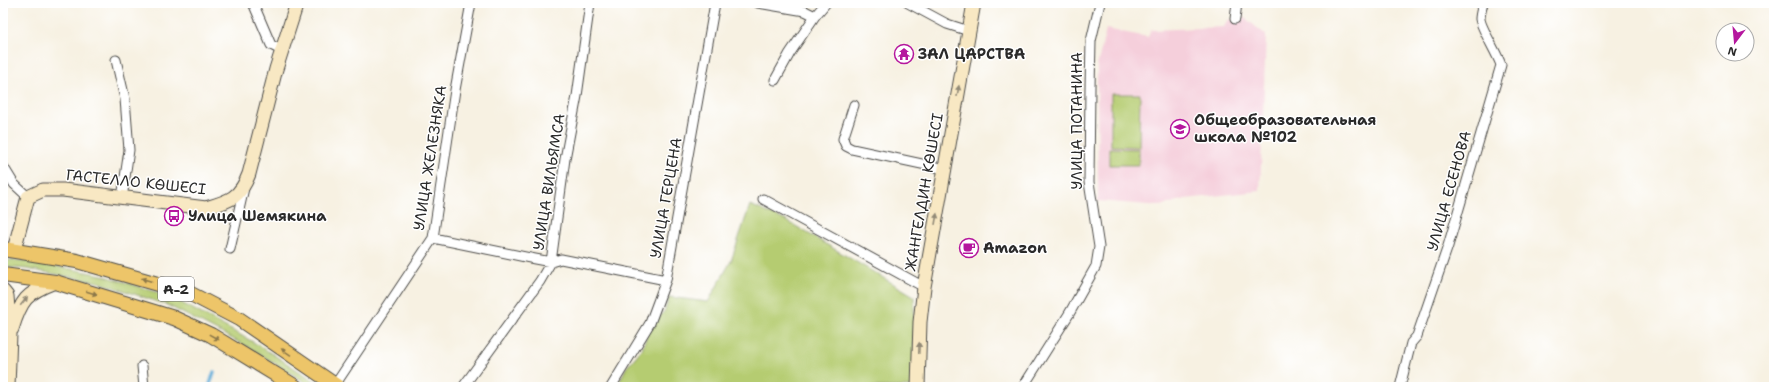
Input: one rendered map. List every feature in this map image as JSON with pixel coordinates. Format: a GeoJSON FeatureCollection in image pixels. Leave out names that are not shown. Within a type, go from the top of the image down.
{"type":"FeatureCollection","features":[{"type":"Feature","properties":{"kind":"main road","name":"ГАСТЕЛЛО КӨШЕСІ"},"geometry":{"type":"LineString","coordinates":[[28,196],[43,190],[63,190],[206,208],[229,201],[244,186],[281,50],[297,3]]}},
{"type":"Feature","properties":{"kind":"main road","name":"ЖАНГЕЛДИН КӨШЕСІ"},"geometry":{"type":"LineString","coordinates":[[918,387],[920,322],[924,287],[974,3]]}},
{"type":"Feature","properties":{"kind":"main road"},"geometry":{"type":"LineString","coordinates":[[9,250],[28,196]]}},
{"type":"Feature","properties":{"kind":"main road","name":"A-2"},"geometry":{"type":"LineString","coordinates":[[9,250],[77,261],[189,293],[239,319],[337,386]]}},
{"type":"Feature","properties":{"kind":"main road","name":"A-2"},"geometry":{"type":"LineString","coordinates":[[3,275],[55,282],[174,318],[211,335],[296,387]]}},
{"type":"Feature","properties":{"kind":"main road"},"geometry":{"type":"LineString","coordinates":[[7,335],[19,307],[27,297],[36,290],[55,282]]}},
{"type":"Feature","properties":{"kind":"main road"},"geometry":{"type":"LineString","coordinates":[[3,292],[6,296],[8,387]]}},
{"type":"Feature","properties":{"kind":"street"},"geometry":{"type":"LineString","coordinates":[[253,3],[271,45],[281,50]]}},
{"type":"Feature","properties":{"kind":"street","name":"УЛИЦА ЖЕЛЕЗНЯКА"},"geometry":{"type":"LineString","coordinates":[[337,386],[433,238],[455,90],[471,3]]}},
{"type":"Feature","properties":{"kind":"street","name":"УЛИЦА ВИЛЬЯМСА"},"geometry":{"type":"LineString","coordinates":[[463,387],[540,281],[551,262],[565,159],[577,96],[590,3]]}},
{"type":"Feature","properties":{"kind":"street","name":"УЛИЦА ГЕРЦЕНА"},"geometry":{"type":"LineString","coordinates":[[611,387],[650,323],[666,280],[715,3]]}},
{"type":"Feature","properties":{"kind":"street"},"geometry":{"type":"LineString","coordinates":[[758,3],[805,11],[814,16]]}},
{"type":"Feature","properties":{"kind":"street"},"geometry":{"type":"LineString","coordinates":[[775,80],[790,53],[814,16],[826,3]]}},
{"type":"Feature","properties":{"kind":"street"},"geometry":{"type":"LineString","coordinates":[[908,3],[947,24],[969,31]]}},
{"type":"Feature","properties":{"kind":"street","name":"УЛИЦА ПОТАНИНА"},"geometry":{"type":"LineString","coordinates":[[1023,387],[1069,314],[1096,266],[1099,247],[1089,182],[1090,87],[1091,41],[1100,3]]}},
{"type":"Feature","properties":{"kind":"street"},"geometry":{"type":"LineString","coordinates":[[1235,19],[1237,3]]}},
{"type":"Feature","properties":{"kind":"street","name":"УЛИЦА ЕСЕНОВА"},"geometry":{"type":"LineString","coordinates":[[1400,387],[1411,343],[1416,336],[1448,246],[1501,65],[1482,25],[1480,18],[1483,3]]}},
{"type":"Feature","properties":{"kind":"street"},"geometry":{"type":"LineString","coordinates":[[116,60],[125,99],[128,150],[122,198]]}},
{"type":"Feature","properties":{"kind":"street"},"geometry":{"type":"LineString","coordinates":[[854,105],[843,139],[846,146],[852,149],[945,169]]}},
{"type":"Feature","properties":{"kind":"street"},"geometry":{"type":"LineString","coordinates":[[3,166],[14,184],[28,196]]}},
{"type":"Feature","properties":{"kind":"street"},"geometry":{"type":"LineString","coordinates":[[230,249],[244,186]]}},
{"type":"Feature","properties":{"kind":"street"},"geometry":{"type":"LineString","coordinates":[[763,199],[924,287]]}},
{"type":"Feature","properties":{"kind":"street"},"geometry":{"type":"LineString","coordinates":[[433,238],[551,262],[561,259],[666,280]]}},
{"type":"Feature","properties":{"kind":"street"},"geometry":{"type":"LineString","coordinates":[[142,366],[144,387]]}},
{"type":"Feature","properties":{"kind":"shaded area","name":"Общеобразовательная школа №102"},"geometry":{"type":"Polygon","coordinates":[[[1245,18],[1266,35],[1260,191],[1185,199],[1161,206],[1098,201],[1097,66],[1106,29],[1148,37],[1151,30],[1224,27],[1228,20],[1245,18]]]}},
{"type":"Feature","properties":{"kind":"green space"},"geometry":{"type":"Polygon","coordinates":[[[1111,94],[1140,94],[1139,147],[1111,146],[1111,94]]]}},
{"type":"Feature","properties":{"kind":"green space"},"geometry":{"type":"Polygon","coordinates":[[[1109,148],[1139,149],[1139,165],[1109,165],[1109,148]]]}},
{"type":"Feature","properties":{"kind":"green space"},"geometry":{"type":"Polygon","coordinates":[[[750,205],[787,221],[914,296],[915,387],[617,387],[626,368],[642,349],[648,332],[665,310],[669,297],[708,302],[731,261],[750,205]]]}},
{"type":"Feature","properties":{"kind":"green space"},"geometry":{"type":"Polygon","coordinates":[[[3,260],[30,261],[102,275],[169,296],[255,343],[324,387],[313,387],[250,348],[167,305],[98,282],[27,269],[3,267],[3,260]]]}},
{"type":"Feature","properties":{"kind":"waterway"},"geometry":{"type":"LineString","coordinates":[[209,387],[214,372]]}},
{"type":"Feature","properties":{"kind":"place","name":"ЗАЛ ЦАРСТВА"},"geometry":{"type":"Point","coordinates":[904,54]}},
{"type":"Feature","properties":{"kind":"place","name":"Общеобразовательная школа №102"},"geometry":{"type":"Point","coordinates":[1180,129]}},
{"type":"Feature","properties":{"kind":"place","name":"Улица Шемякина"},"geometry":{"type":"Point","coordinates":[174,216]}},
{"type":"Feature","properties":{"kind":"place","name":"Amazon"},"geometry":{"type":"Point","coordinates":[969,248]}}]}
